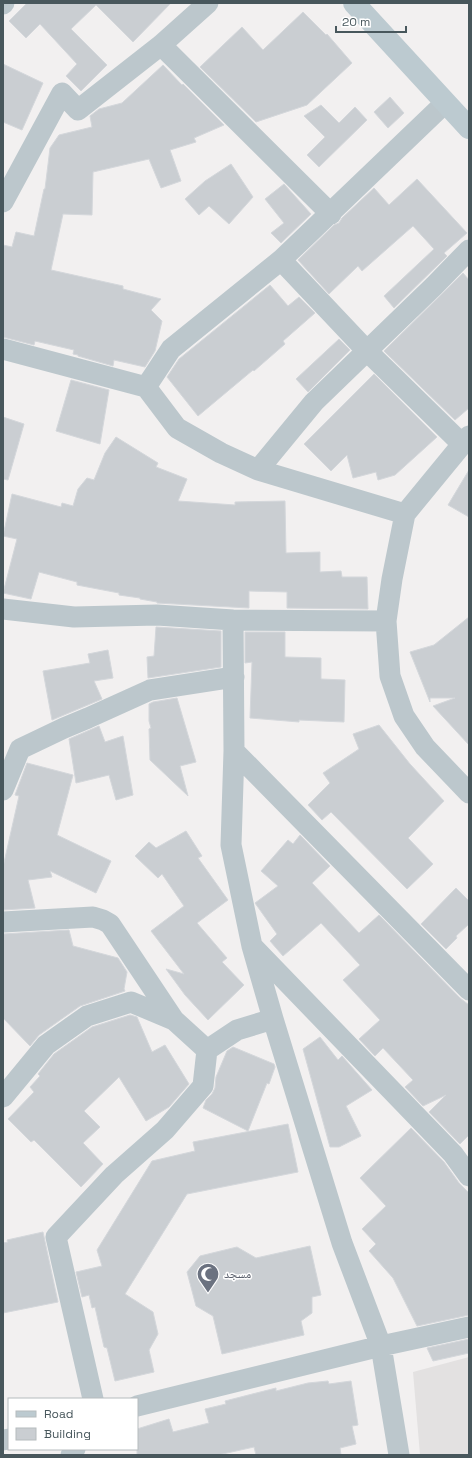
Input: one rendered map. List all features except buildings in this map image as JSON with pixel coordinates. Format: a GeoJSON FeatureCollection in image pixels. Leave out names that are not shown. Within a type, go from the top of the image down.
{"type":"FeatureCollection","features":[{"type":"Feature","properties":{"kind":"street"},"geometry":{"type":"LineString","coordinates":[[3,202],[62,93],[78,110],[161,45],[208,3]]}},
{"type":"Feature","properties":{"kind":"street"},"geometry":{"type":"LineString","coordinates":[[354,3],[445,103],[468,126]]}},
{"type":"Feature","properties":{"kind":"street"},"geometry":{"type":"LineString","coordinates":[[161,45],[331,214]]}},
{"type":"Feature","properties":{"kind":"street"},"geometry":{"type":"LineString","coordinates":[[146,387],[171,349],[282,260],[445,103]]}},
{"type":"Feature","properties":{"kind":"street"},"geometry":{"type":"LineString","coordinates":[[258,470],[314,402],[469,250]]}},
{"type":"Feature","properties":{"kind":"street"},"geometry":{"type":"LineString","coordinates":[[282,260],[367,351],[466,440],[405,514],[392,579],[386,622],[390,676],[404,716],[425,747],[469,793]]}},
{"type":"Feature","properties":{"kind":"street"},"geometry":{"type":"LineString","coordinates":[[3,349],[146,387],[177,428],[221,453],[258,470],[405,514]]}},
{"type":"Feature","properties":{"kind":"street"},"geometry":{"type":"LineString","coordinates":[[3,609],[74,617],[157,615],[233,620],[386,622]]}},
{"type":"Feature","properties":{"kind":"street"},"geometry":{"type":"LineString","coordinates":[[233,620],[234,751],[231,845],[252,946],[273,1019],[342,1243],[381,1346],[399,1455]]}},
{"type":"Feature","properties":{"kind":"street"},"geometry":{"type":"LineString","coordinates":[[3,790],[20,749],[150,690],[234,677]]}},
{"type":"Feature","properties":{"kind":"street"},"geometry":{"type":"LineString","coordinates":[[234,751],[469,990]]}},
{"type":"Feature","properties":{"kind":"street"},"geometry":{"type":"LineString","coordinates":[[3,922],[93,917],[110,924],[174,1020],[207,1050]]}},
{"type":"Feature","properties":{"kind":"street"},"geometry":{"type":"LineString","coordinates":[[252,946],[453,1154],[469,1176]]}},
{"type":"Feature","properties":{"kind":"street"},"geometry":{"type":"LineString","coordinates":[[3,1097],[46,1045],[87,1016],[131,1002],[174,1020]]}},
{"type":"Feature","properties":{"kind":"street"},"geometry":{"type":"LineString","coordinates":[[92,1398],[56,1237],[114,1175],[165,1130],[203,1086],[207,1050],[237,1030],[273,1019]]}},
{"type":"Feature","properties":{"kind":"street"},"geometry":{"type":"LineString","coordinates":[[138,1406],[381,1346],[469,1327]]}},
{"type":"Feature","properties":{"kind":"shaded area"},"geometry":{"type":"Polygon","coordinates":[[[469,1357],[469,1455],[420,1455],[413,1372],[469,1357]]]}},
{"type":"Feature","properties":{"kind":"place","name":"مسجد"},"geometry":{"type":"Point","coordinates":[208,1294]}}]}
